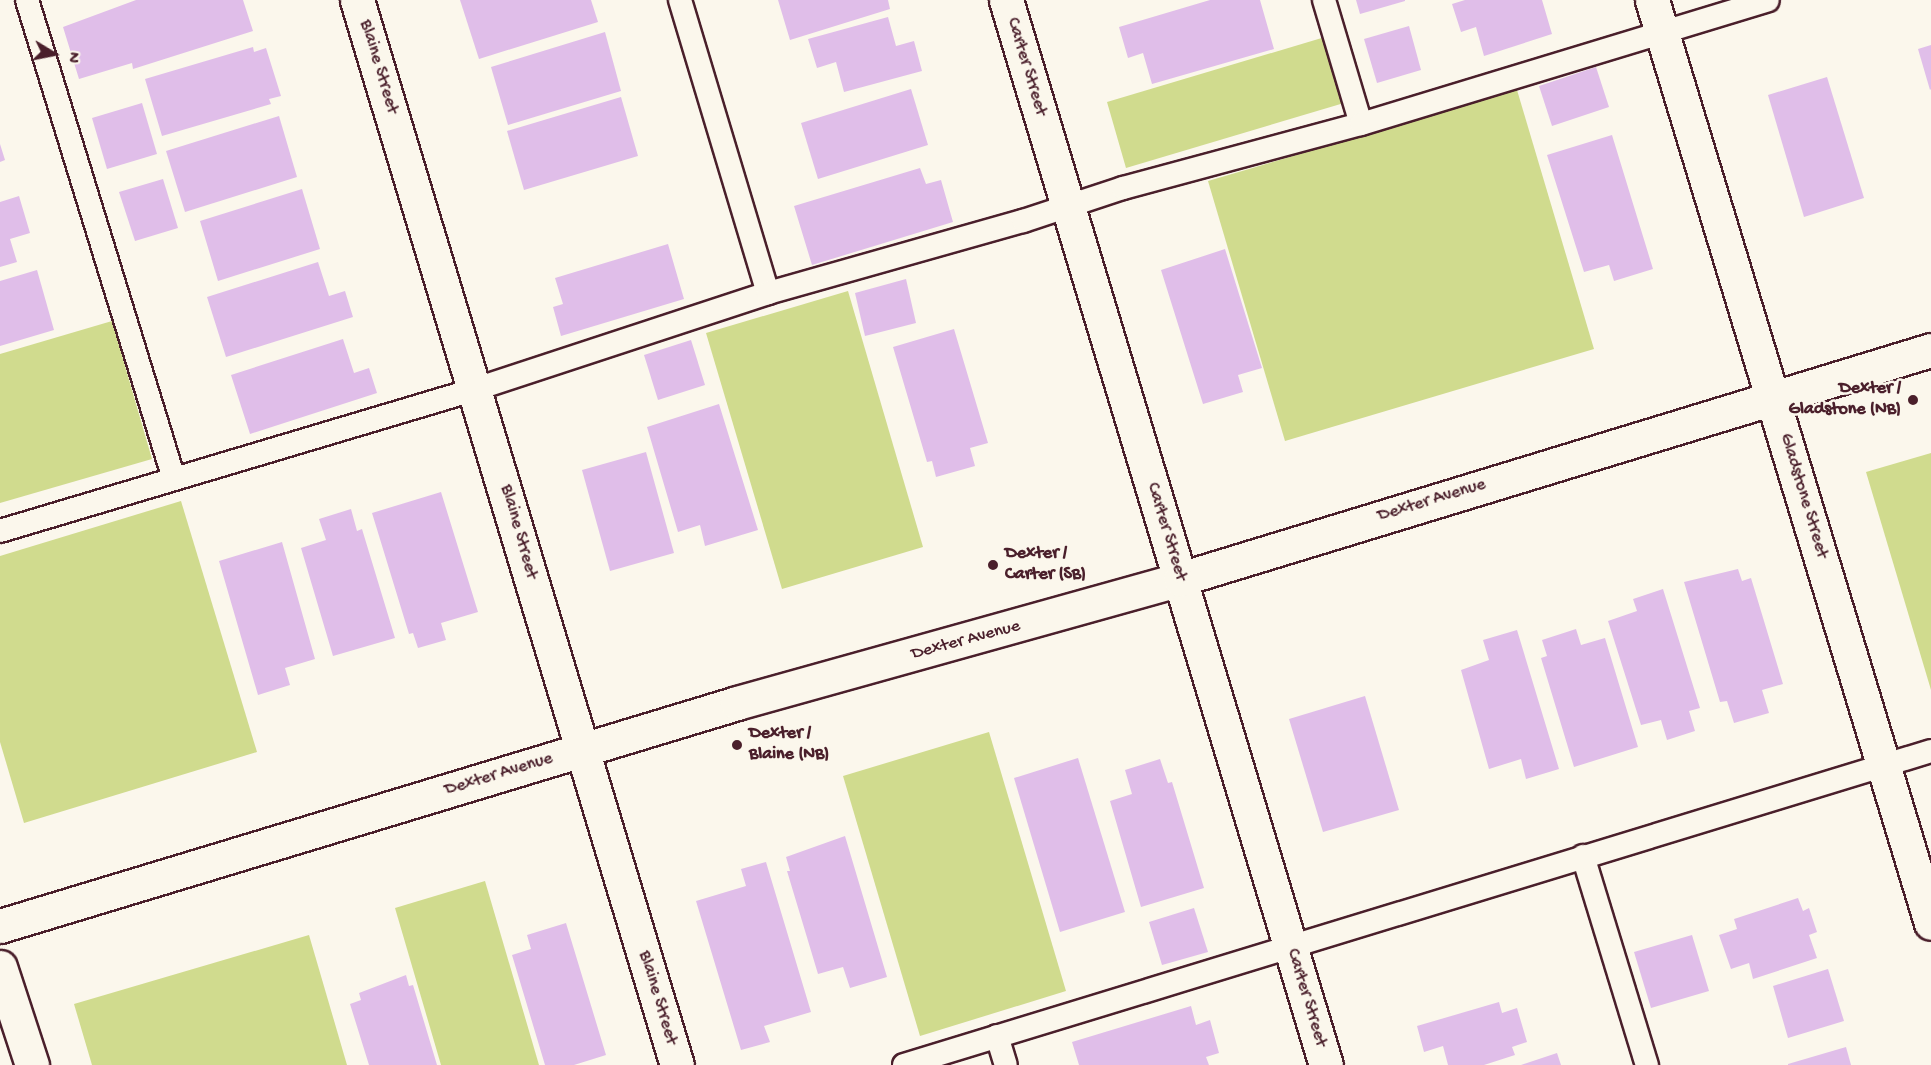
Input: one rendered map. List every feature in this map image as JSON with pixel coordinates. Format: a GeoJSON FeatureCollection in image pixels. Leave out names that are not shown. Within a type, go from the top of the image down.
{"type":"FeatureCollection","features":[{"type":"Feature","properties":{"kind":"street","name":"Blaine Street"},"geometry":{"type":"LineString","coordinates":[[357,0],[476,389],[677,1065]]}},
{"type":"Feature","properties":{"kind":"street","name":"Carter Street"},"geometry":{"type":"LineString","coordinates":[[1006,0],[1326,1065]]}},
{"type":"Feature","properties":{"kind":"street","name":"Gladstone Street"},"geometry":{"type":"LineString","coordinates":[[1652,0],[1931,923]]}},
{"type":"Feature","properties":{"kind":"street","name":"Dexter Avenue"},"geometry":{"type":"LineString","coordinates":[[0,926],[582,750],[1180,579],[1931,350]]}},
{"type":"Feature","properties":{"kind":"street"},"geometry":{"type":"LineString","coordinates":[[0,967],[32,1065]]}},
{"type":"Feature","properties":{"kind":"lane"},"geometry":{"type":"LineString","coordinates":[[27,0],[174,479]]}},
{"type":"Feature","properties":{"kind":"lane"},"geometry":{"type":"LineString","coordinates":[[680,0],[768,293]]}},
{"type":"Feature","properties":{"kind":"lane"},"geometry":{"type":"LineString","coordinates":[[1324,0],[1361,124]]}},
{"type":"Feature","properties":{"kind":"lane"},"geometry":{"type":"LineString","coordinates":[[0,531],[476,389],[768,293],[1123,188],[1361,124],[1768,0]]}},
{"type":"Feature","properties":{"kind":"lane"},"geometry":{"type":"LineString","coordinates":[[904,1065],[1931,751]]}},
{"type":"Feature","properties":{"kind":"lane"},"geometry":{"type":"LineString","coordinates":[[1583,856],[1647,1065]]}},
{"type":"Feature","properties":{"kind":"lane"},"geometry":{"type":"LineString","coordinates":[[997,1036],[1006,1065]]}},
{"type":"Feature","properties":{"kind":"green space"},"geometry":{"type":"Polygon","coordinates":[[[1325,37],[1344,103],[1126,168],[1107,102],[1325,37]]]}},
{"type":"Feature","properties":{"kind":"green space"},"geometry":{"type":"Polygon","coordinates":[[[1517,90],[1594,349],[1285,441],[1208,181],[1517,90]]]}},
{"type":"Feature","properties":{"kind":"green space"},"geometry":{"type":"Polygon","coordinates":[[[848,291],[923,547],[782,589],[706,333],[848,291]]]}},
{"type":"Feature","properties":{"kind":"green space"},"geometry":{"type":"Polygon","coordinates":[[[112,321],[152,459],[0,503],[0,354],[112,321]]]}},
{"type":"Feature","properties":{"kind":"green space"},"geometry":{"type":"Polygon","coordinates":[[[1931,453],[1931,690],[1866,472],[1931,453]]]}},
{"type":"Feature","properties":{"kind":"green space"},"geometry":{"type":"Polygon","coordinates":[[[181,501],[257,752],[24,823],[0,742],[0,556],[181,501]]]}},
{"type":"Feature","properties":{"kind":"green space"},"geometry":{"type":"Polygon","coordinates":[[[989,732],[1066,991],[920,1036],[843,776],[989,732]]]}},
{"type":"Feature","properties":{"kind":"green space"},"geometry":{"type":"Polygon","coordinates":[[[485,881],[539,1065],[441,1065],[395,908],[485,881]]]}},
{"type":"Feature","properties":{"kind":"green space"},"geometry":{"type":"Polygon","coordinates":[[[309,935],[347,1065],[92,1065],[74,1004],[309,935]]]}},
{"type":"Feature","properties":{"kind":"building"},"geometry":{"type":"Polygon","coordinates":[[[136,0],[243,0],[253,31],[133,69],[132,63],[79,79],[63,27],[136,0]]]}},
{"type":"Feature","properties":{"kind":"building"},"geometry":{"type":"Polygon","coordinates":[[[460,0],[591,0],[598,22],[479,59],[460,0]]]}},
{"type":"Feature","properties":{"kind":"building"},"geometry":{"type":"Polygon","coordinates":[[[778,0],[888,0],[890,9],[790,40],[778,0]]]}},
{"type":"Feature","properties":{"kind":"building"},"geometry":{"type":"Polygon","coordinates":[[[1210,0],[1260,0],[1274,49],[1152,84],[1143,53],[1128,58],[1119,27],[1210,0]]]}},
{"type":"Feature","properties":{"kind":"building"},"geometry":{"type":"Polygon","coordinates":[[[1356,0],[1405,0],[1405,1],[1360,14],[1356,0]]]}},
{"type":"Feature","properties":{"kind":"building"},"geometry":{"type":"Polygon","coordinates":[[[1465,0],[1542,0],[1552,34],[1484,56],[1476,27],[1461,32],[1452,4],[1465,0]]]}},
{"type":"Feature","properties":{"kind":"building"},"geometry":{"type":"Polygon","coordinates":[[[888,17],[896,46],[914,41],[922,71],[844,92],[836,62],[817,68],[808,39],[888,17]]]}},
{"type":"Feature","properties":{"kind":"building"},"geometry":{"type":"Polygon","coordinates":[[[1409,26],[1421,70],[1377,83],[1364,39],[1409,26]]]}},
{"type":"Feature","properties":{"kind":"building"},"geometry":{"type":"Polygon","coordinates":[[[605,32],[621,91],[508,125],[491,67],[605,32]]]}},
{"type":"Feature","properties":{"kind":"building"},"geometry":{"type":"Polygon","coordinates":[[[1931,45],[1931,89],[1930,90],[1918,49],[1931,45]]]}},
{"type":"Feature","properties":{"kind":"building"},"geometry":{"type":"Polygon","coordinates":[[[253,47],[254,52],[266,48],[281,96],[269,99],[271,104],[162,136],[145,79],[253,47]]]}},
{"type":"Feature","properties":{"kind":"building"},"geometry":{"type":"Polygon","coordinates":[[[1596,67],[1609,107],[1552,126],[1539,86],[1596,67]]]}},
{"type":"Feature","properties":{"kind":"building"},"geometry":{"type":"Polygon","coordinates":[[[1827,77],[1864,198],[1804,217],[1768,95],[1827,77]]]}},
{"type":"Feature","properties":{"kind":"building"},"geometry":{"type":"Polygon","coordinates":[[[911,89],[928,145],[818,179],[801,123],[911,89]]]}},
{"type":"Feature","properties":{"kind":"building"},"geometry":{"type":"Polygon","coordinates":[[[621,97],[638,156],[524,190],[507,131],[621,97]]]}},
{"type":"Feature","properties":{"kind":"building"},"geometry":{"type":"Polygon","coordinates":[[[142,103],[157,154],[107,169],[92,118],[142,103]]]}},
{"type":"Feature","properties":{"kind":"building"},"geometry":{"type":"Polygon","coordinates":[[[279,116],[297,177],[185,212],[166,151],[279,116]]]}},
{"type":"Feature","properties":{"kind":"building"},"geometry":{"type":"Polygon","coordinates":[[[1612,135],[1653,269],[1614,281],[1609,265],[1584,272],[1547,155],[1612,135]]]}},
{"type":"Feature","properties":{"kind":"building"},"geometry":{"type":"Polygon","coordinates":[[[0,144],[5,160],[0,162],[0,144]]]}},
{"type":"Feature","properties":{"kind":"building"},"geometry":{"type":"Polygon","coordinates":[[[920,168],[926,184],[941,180],[953,222],[812,265],[794,206],[920,168]]]}},
{"type":"Feature","properties":{"kind":"building"},"geometry":{"type":"Polygon","coordinates":[[[163,179],[178,228],[135,241],[119,192],[163,179]]]}},
{"type":"Feature","properties":{"kind":"building"},"geometry":{"type":"Polygon","coordinates":[[[302,189],[320,249],[218,281],[200,221],[302,189]]]}},
{"type":"Feature","properties":{"kind":"building"},"geometry":{"type":"Polygon","coordinates":[[[19,196],[30,233],[10,239],[17,262],[0,267],[0,202],[19,196]]]}},
{"type":"Feature","properties":{"kind":"building"},"geometry":{"type":"Polygon","coordinates":[[[668,244],[684,299],[561,336],[553,307],[563,304],[555,278],[668,244]]]}},
{"type":"Feature","properties":{"kind":"building"},"geometry":{"type":"Polygon","coordinates":[[[1225,249],[1262,368],[1238,375],[1243,392],[1203,404],[1161,270],[1225,249]]]}},
{"type":"Feature","properties":{"kind":"building"},"geometry":{"type":"Polygon","coordinates":[[[318,262],[329,296],[345,291],[353,317],[226,357],[207,297],[318,262]]]}},
{"type":"Feature","properties":{"kind":"building"},"geometry":{"type":"Polygon","coordinates":[[[37,270],[54,330],[0,346],[0,281],[37,270]]]}},
{"type":"Feature","properties":{"kind":"building"},"geometry":{"type":"Polygon","coordinates":[[[906,279],[916,323],[865,336],[855,293],[906,279]]]}},
{"type":"Feature","properties":{"kind":"building"},"geometry":{"type":"Polygon","coordinates":[[[954,329],[988,443],[970,448],[975,466],[936,477],[932,461],[927,462],[893,347],[954,329]]]}},
{"type":"Feature","properties":{"kind":"building"},"geometry":{"type":"Polygon","coordinates":[[[343,339],[354,373],[369,368],[377,393],[250,434],[231,375],[343,339]]]}},
{"type":"Feature","properties":{"kind":"building"},"geometry":{"type":"Polygon","coordinates":[[[691,340],[705,385],[658,400],[644,355],[691,340]]]}},
{"type":"Feature","properties":{"kind":"building"},"geometry":{"type":"Polygon","coordinates":[[[719,404],[758,530],[705,546],[700,525],[678,532],[647,427],[719,404]]]}},
{"type":"Feature","properties":{"kind":"building"},"geometry":{"type":"Polygon","coordinates":[[[646,452],[674,553],[610,571],[582,470],[646,452]]]}},
{"type":"Feature","properties":{"kind":"building"},"geometry":{"type":"Polygon","coordinates":[[[441,492],[478,612],[441,623],[446,640],[418,648],[413,633],[409,634],[372,513],[441,492]]]}},
{"type":"Feature","properties":{"kind":"building"},"geometry":{"type":"Polygon","coordinates":[[[351,509],[357,531],[362,529],[395,638],[333,656],[301,548],[326,540],[319,519],[351,509]]]}},
{"type":"Feature","properties":{"kind":"building"},"geometry":{"type":"Polygon","coordinates":[[[282,542],[315,659],[285,668],[290,685],[258,695],[219,561],[282,542]]]}},
{"type":"Feature","properties":{"kind":"building"},"geometry":{"type":"Polygon","coordinates":[[[1738,569],[1742,581],[1751,578],[1783,684],[1762,690],[1769,713],[1734,723],[1727,701],[1720,702],[1684,582],[1738,569]]]}},
{"type":"Feature","properties":{"kind":"building"},"geometry":{"type":"Polygon","coordinates":[[[1663,589],[1700,708],[1689,711],[1695,731],[1667,740],[1661,720],[1641,725],[1608,621],[1637,611],[1633,599],[1663,589]]]}},
{"type":"Feature","properties":{"kind":"building"},"geometry":{"type":"Polygon","coordinates":[[[1576,629],[1581,645],[1605,638],[1638,747],[1574,767],[1541,658],[1547,656],[1542,640],[1576,629]]]}},
{"type":"Feature","properties":{"kind":"building"},"geometry":{"type":"Polygon","coordinates":[[[1517,630],[1559,769],[1526,779],[1521,759],[1489,769],[1461,670],[1489,660],[1483,640],[1517,630]]]}},
{"type":"Feature","properties":{"kind":"building"},"geometry":{"type":"Polygon","coordinates":[[[1365,696],[1399,810],[1323,832],[1289,719],[1365,696]]]}},
{"type":"Feature","properties":{"kind":"building"},"geometry":{"type":"Polygon","coordinates":[[[1078,758],[1125,912],[1060,932],[1014,778],[1078,758]]]}},
{"type":"Feature","properties":{"kind":"building"},"geometry":{"type":"Polygon","coordinates":[[[1160,759],[1168,783],[1172,782],[1204,888],[1141,907],[1110,801],[1132,794],[1125,770],[1160,759]]]}},
{"type":"Feature","properties":{"kind":"building"},"geometry":{"type":"Polygon","coordinates":[[[845,836],[887,977],[850,988],[843,967],[818,974],[787,871],[790,871],[786,857],[845,836]]]}},
{"type":"Feature","properties":{"kind":"building"},"geometry":{"type":"Polygon","coordinates":[[[766,862],[811,1012],[764,1026],[770,1042],[741,1050],[696,901],[746,886],[741,869],[766,862]]]}},
{"type":"Feature","properties":{"kind":"building"},"geometry":{"type":"Polygon","coordinates":[[[1798,898],[1803,911],[1809,908],[1817,932],[1809,935],[1817,958],[1753,979],[1749,963],[1731,969],[1719,935],[1737,929],[1734,919],[1798,898]]]}},
{"type":"Feature","properties":{"kind":"building"},"geometry":{"type":"Polygon","coordinates":[[[1194,908],[1208,952],[1162,965],[1149,922],[1194,908]]]}},
{"type":"Feature","properties":{"kind":"building"},"geometry":{"type":"Polygon","coordinates":[[[566,923],[606,1055],[574,1065],[545,1065],[512,955],[531,949],[527,935],[566,923]]]}},
{"type":"Feature","properties":{"kind":"building"},"geometry":{"type":"Polygon","coordinates":[[[1692,935],[1709,991],[1651,1008],[1634,952],[1692,935]]]}},
{"type":"Feature","properties":{"kind":"building"},"geometry":{"type":"Polygon","coordinates":[[[1828,969],[1844,1021],[1788,1038],[1773,986],[1828,969]]]}},
{"type":"Feature","properties":{"kind":"building"},"geometry":{"type":"Polygon","coordinates":[[[406,975],[409,986],[413,985],[437,1065],[369,1065],[350,1004],[361,1000],[359,993],[406,975]]]}},
{"type":"Feature","properties":{"kind":"building"},"geometry":{"type":"Polygon","coordinates":[[[1499,1002],[1502,1013],[1517,1008],[1527,1042],[1512,1047],[1515,1055],[1484,1065],[1448,1065],[1443,1046],[1424,1052],[1417,1026],[1499,1002]]]}},
{"type":"Feature","properties":{"kind":"building"},"geometry":{"type":"Polygon","coordinates":[[[1191,1006],[1196,1025],[1210,1020],[1219,1053],[1206,1057],[1209,1065],[1079,1065],[1072,1042],[1191,1006]]]}},
{"type":"Feature","properties":{"kind":"building"},"geometry":{"type":"Polygon","coordinates":[[[1846,1047],[1851,1065],[1788,1065],[1788,1064],[1846,1047]]]}},
{"type":"Feature","properties":{"kind":"building"},"geometry":{"type":"Polygon","coordinates":[[[1557,1053],[1561,1065],[1521,1065],[1557,1053]]]}},
{"type":"Feature","properties":{"kind":"place","name":"Dexter / Gladstone (NB)"},"geometry":{"type":"Point","coordinates":[1913,400]}},
{"type":"Feature","properties":{"kind":"place","name":"Dexter / Carter (SB)"},"geometry":{"type":"Point","coordinates":[993,565]}},
{"type":"Feature","properties":{"kind":"place","name":"Dexter / Blaine (NB)"},"geometry":{"type":"Point","coordinates":[737,745]}}]}
